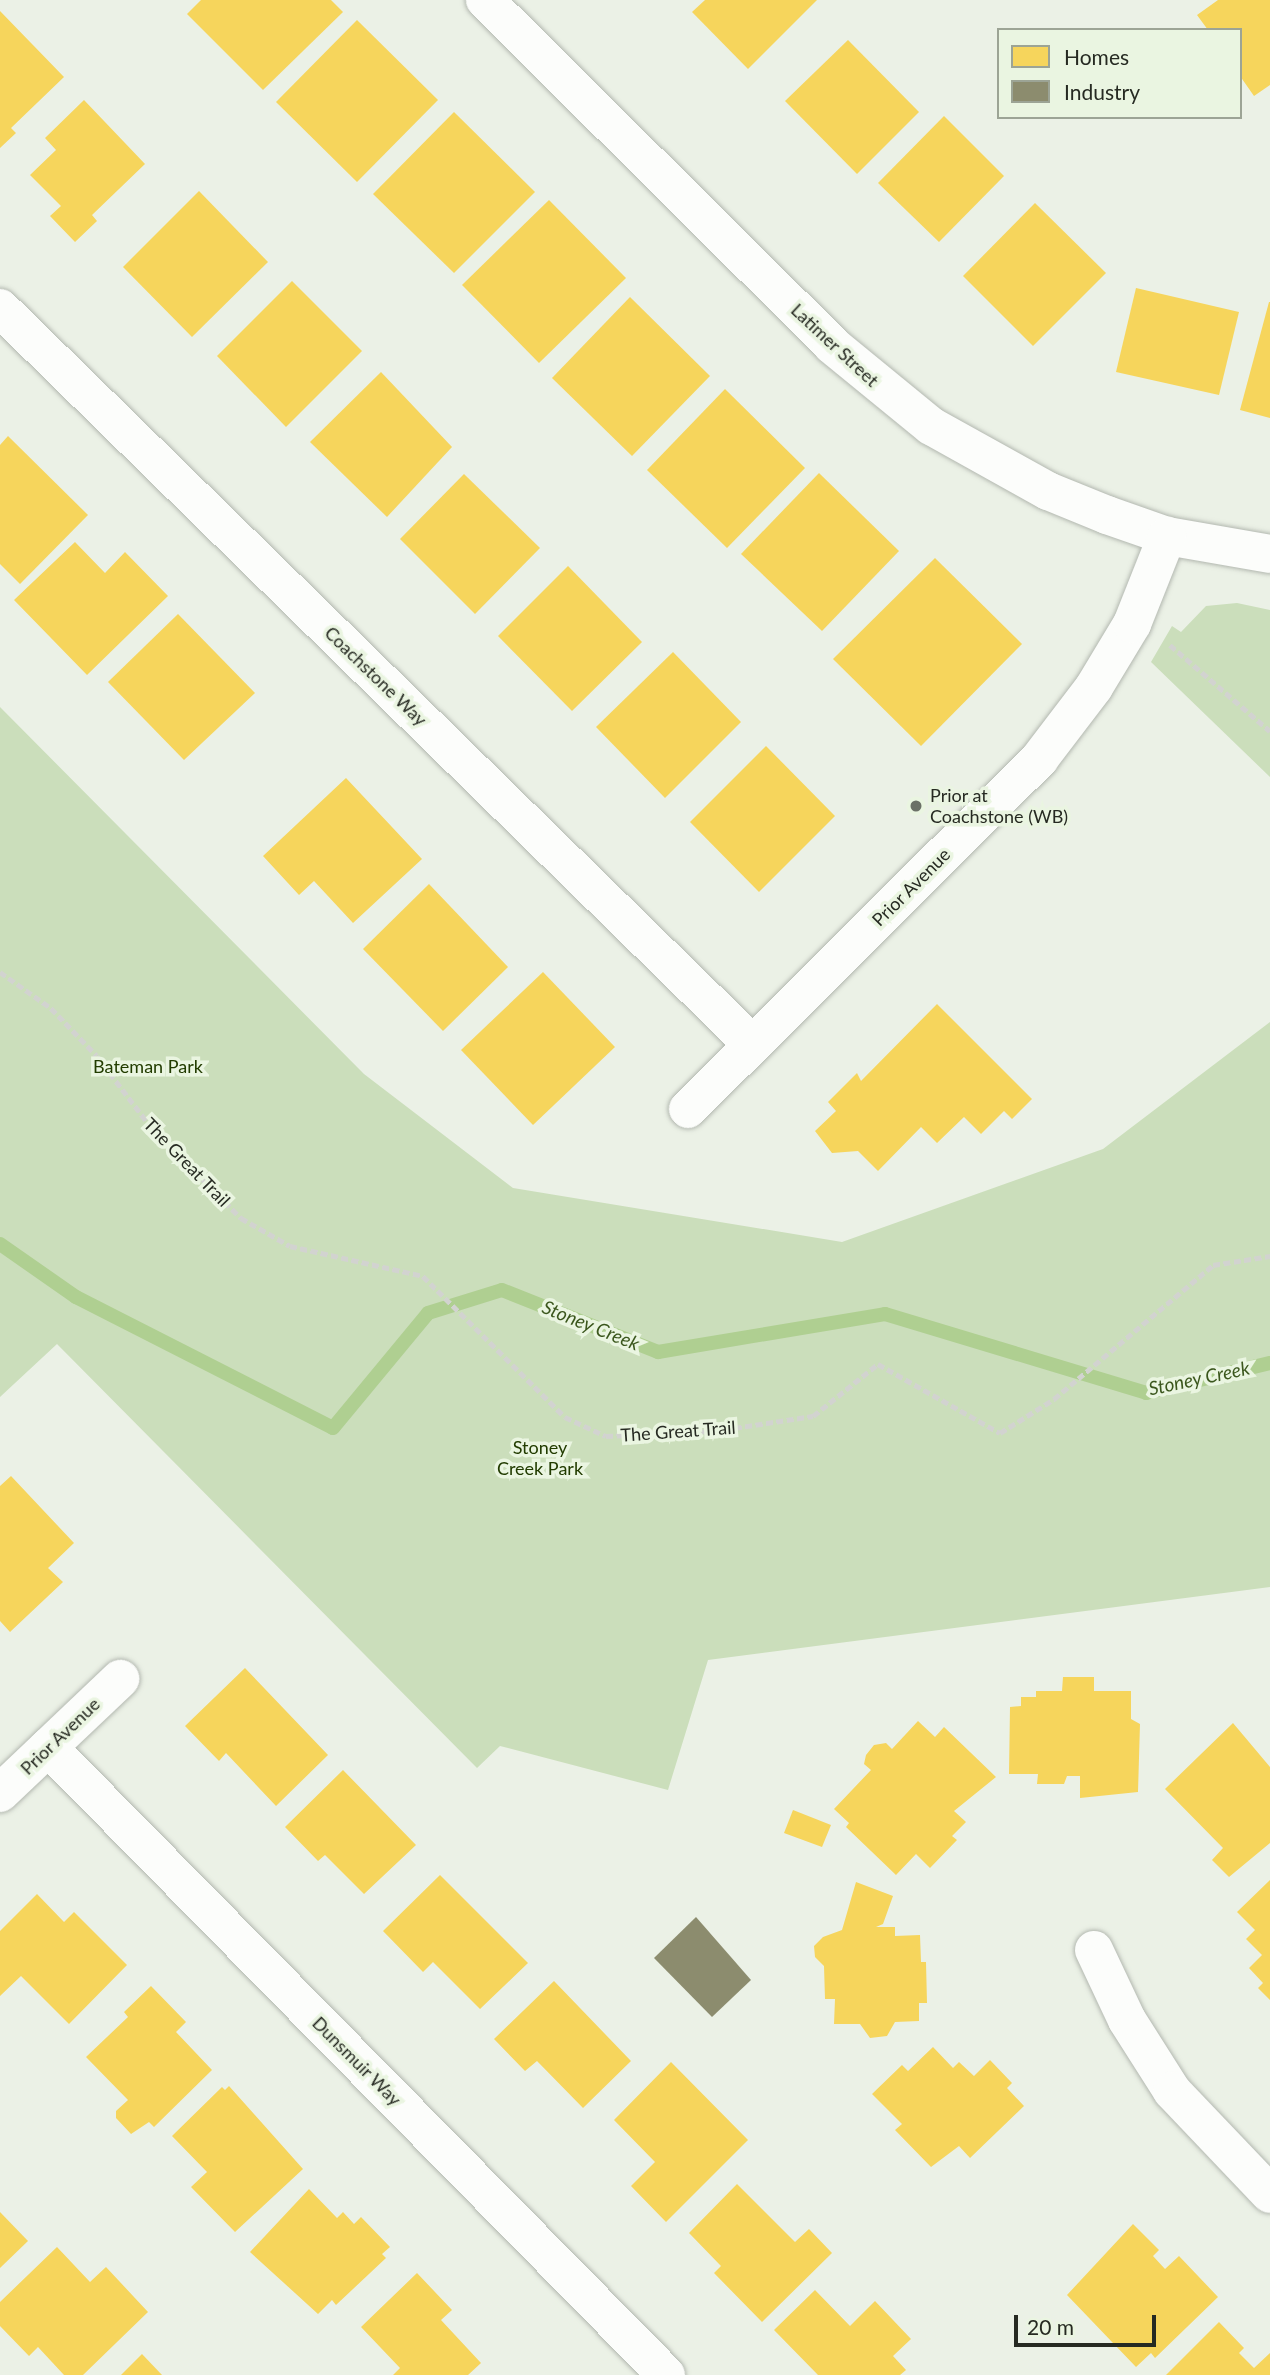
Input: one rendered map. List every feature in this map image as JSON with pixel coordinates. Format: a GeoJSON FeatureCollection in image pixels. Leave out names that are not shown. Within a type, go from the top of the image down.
{"type":"FeatureCollection","features":[{"type":"Feature","properties":{"kind":"street","name":"Latimer Street"},"geometry":{"type":"LineString","coordinates":[[485,0],[879,388],[932,426],[1048,491],[1167,536],[1270,554]]}},
{"type":"Feature","properties":{"kind":"street","name":"Coachstone Way"},"geometry":{"type":"LineString","coordinates":[[0,308],[752,1044]]}},
{"type":"Feature","properties":{"kind":"street","name":"Prior Avenue"},"geometry":{"type":"LineString","coordinates":[[688,1109],[1040,758],[1094,687],[1132,624],[1167,536]]}},
{"type":"Feature","properties":{"kind":"street","name":"Prior Avenue"},"geometry":{"type":"LineString","coordinates":[[0,1793],[120,1679]]}},
{"type":"Feature","properties":{"kind":"street","name":"Dunsmuir Way"},"geometry":{"type":"LineString","coordinates":[[48,1747],[666,2375]]}},
{"type":"Feature","properties":{"kind":"street"},"geometry":{"type":"LineString","coordinates":[[1094,1950],[1127,2021],[1172,2091],[1265,2180]]}},
{"type":"Feature","properties":{"kind":"path"},"geometry":{"type":"LineString","coordinates":[[1132,624],[1186,654],[1270,732]]}},
{"type":"Feature","properties":{"kind":"path","name":"The Great Trail"},"geometry":{"type":"LineString","coordinates":[[0,972],[51,1008],[97,1056],[151,1127],[241,1218],[290,1246],[423,1276],[475,1331],[565,1417],[606,1436],[714,1431],[813,1416],[878,1364],[1000,1433],[1054,1399],[1213,1265],[1270,1256]]}},
{"type":"Feature","properties":{"kind":"green space"},"geometry":{"type":"Polygon","coordinates":[[[1237,603],[1270,610],[1270,777],[1151,662],[1172,626],[1181,632],[1206,606],[1237,603]]]}},
{"type":"Feature","properties":{"kind":"green space","name":"Stoney Creek Park"},"geometry":{"type":"Polygon","coordinates":[[[0,707],[364,1074],[513,1188],[842,1242],[1103,1149],[1270,1022],[1270,1587],[708,1660],[668,1790],[500,1746],[477,1768],[57,1344],[0,1397],[0,707]]]}},
{"type":"Feature","properties":{"kind":"building: Homes"},"geometry":{"type":"Polygon","coordinates":[[[201,0],[331,0],[343,12],[263,90],[187,14],[201,0]]]}},
{"type":"Feature","properties":{"kind":"building: Homes"},"geometry":{"type":"Polygon","coordinates":[[[705,0],[817,0],[748,69],[692,12],[705,0]]]}},
{"type":"Feature","properties":{"kind":"building: Homes"},"geometry":{"type":"Polygon","coordinates":[[[1218,0],[1270,0],[1270,85],[1254,96],[1242,79],[1242,28],[1207,28],[1197,15],[1218,0]]]}},
{"type":"Feature","properties":{"kind":"building: Homes"},"geometry":{"type":"Polygon","coordinates":[[[0,11],[64,77],[11,128],[16,133],[0,148],[0,11]]]}},
{"type":"Feature","properties":{"kind":"building: Homes"},"geometry":{"type":"Polygon","coordinates":[[[357,20],[438,100],[357,182],[276,102],[357,20]]]}},
{"type":"Feature","properties":{"kind":"building: Homes"},"geometry":{"type":"Polygon","coordinates":[[[848,40],[919,112],[857,174],[785,101],[848,40]]]}},
{"type":"Feature","properties":{"kind":"building: Homes"},"geometry":{"type":"Polygon","coordinates":[[[84,100],[145,164],[92,215],[97,221],[75,242],[50,216],[61,206],[30,175],[56,150],[45,138],[84,100]]]}},
{"type":"Feature","properties":{"kind":"building: Homes"},"geometry":{"type":"Polygon","coordinates":[[[454,112],[535,192],[454,273],[373,194],[454,112]]]}},
{"type":"Feature","properties":{"kind":"building: Homes"},"geometry":{"type":"Polygon","coordinates":[[[944,116],[1004,176],[939,242],[878,183],[944,116]]]}},
{"type":"Feature","properties":{"kind":"building: Homes"},"geometry":{"type":"Polygon","coordinates":[[[199,191],[268,262],[192,337],[123,267],[199,191]]]}},
{"type":"Feature","properties":{"kind":"building: Homes"},"geometry":{"type":"Polygon","coordinates":[[[549,200],[626,278],[539,363],[462,285],[549,200]]]}},
{"type":"Feature","properties":{"kind":"building: Homes"},"geometry":{"type":"Polygon","coordinates":[[[1035,203],[1106,273],[1033,346],[963,276],[1035,203]]]}},
{"type":"Feature","properties":{"kind":"building: Homes"},"geometry":{"type":"Polygon","coordinates":[[[292,281],[362,351],[286,427],[217,356],[292,281]]]}},
{"type":"Feature","properties":{"kind":"building: Homes"},"geometry":{"type":"Polygon","coordinates":[[[1136,288],[1239,312],[1219,395],[1116,372],[1136,288]]]}},
{"type":"Feature","properties":{"kind":"building: Homes"},"geometry":{"type":"Polygon","coordinates":[[[630,297],[710,376],[632,456],[552,378],[630,297]]]}},
{"type":"Feature","properties":{"kind":"building: Homes"},"geometry":{"type":"Polygon","coordinates":[[[1270,302],[1270,418],[1240,410],[1270,302]]]}},
{"type":"Feature","properties":{"kind":"building: Homes"},"geometry":{"type":"Polygon","coordinates":[[[381,372],[452,447],[387,517],[310,442],[381,372]]]}},
{"type":"Feature","properties":{"kind":"building: Homes"},"geometry":{"type":"Polygon","coordinates":[[[725,389],[805,468],[727,548],[647,470],[725,389]]]}},
{"type":"Feature","properties":{"kind":"building: Homes"},"geometry":{"type":"Polygon","coordinates":[[[8,436],[88,515],[20,584],[0,564],[0,445],[8,436]]]}},
{"type":"Feature","properties":{"kind":"building: Homes"},"geometry":{"type":"Polygon","coordinates":[[[819,473],[899,551],[822,631],[741,554],[819,473]]]}},
{"type":"Feature","properties":{"kind":"building: Homes"},"geometry":{"type":"Polygon","coordinates":[[[464,474],[540,548],[475,614],[400,539],[464,474]]]}},
{"type":"Feature","properties":{"kind":"building: Homes"},"geometry":{"type":"Polygon","coordinates":[[[75,542],[105,573],[125,552],[168,596],[87,675],[14,600],[75,542]]]}},
{"type":"Feature","properties":{"kind":"building: Homes"},"geometry":{"type":"Polygon","coordinates":[[[935,558],[1022,644],[921,746],[833,659],[935,558]]]}},
{"type":"Feature","properties":{"kind":"building: Homes"},"geometry":{"type":"Polygon","coordinates":[[[568,566],[642,642],[572,711],[498,636],[568,566]]]}},
{"type":"Feature","properties":{"kind":"building: Homes"},"geometry":{"type":"Polygon","coordinates":[[[178,614],[255,693],[184,760],[108,682],[178,614]]]}},
{"type":"Feature","properties":{"kind":"building: Homes"},"geometry":{"type":"Polygon","coordinates":[[[673,652],[741,722],[665,798],[596,727],[673,652]]]}},
{"type":"Feature","properties":{"kind":"building: Homes"},"geometry":{"type":"Polygon","coordinates":[[[766,746],[835,816],[759,892],[690,822],[766,746]]]}},
{"type":"Feature","properties":{"kind":"building: Homes"},"geometry":{"type":"Polygon","coordinates":[[[346,778],[422,859],[353,923],[314,881],[299,895],[263,856],[346,778]]]}},
{"type":"Feature","properties":{"kind":"building: Homes"},"geometry":{"type":"Polygon","coordinates":[[[429,884],[508,967],[443,1031],[363,949],[429,884]]]}},
{"type":"Feature","properties":{"kind":"building: Homes"},"geometry":{"type":"Polygon","coordinates":[[[543,972],[615,1047],[533,1125],[461,1050],[543,972]]]}},
{"type":"Feature","properties":{"kind":"building: Homes"},"geometry":{"type":"Polygon","coordinates":[[[937,1004],[1032,1099],[1012,1119],[1004,1111],[981,1134],[964,1117],[937,1143],[921,1127],[878,1171],[858,1151],[832,1153],[815,1131],[836,1111],[828,1102],[857,1073],[861,1081],[937,1004]]]}},
{"type":"Feature","properties":{"kind":"building: Homes"},"geometry":{"type":"Polygon","coordinates":[[[11,1476],[74,1543],[48,1568],[63,1582],[10,1632],[0,1621],[0,1486],[11,1476]]]}},
{"type":"Feature","properties":{"kind":"building: Homes"},"geometry":{"type":"Polygon","coordinates":[[[245,1668],[328,1755],[276,1806],[226,1753],[219,1761],[185,1726],[245,1668]]]}},
{"type":"Feature","properties":{"kind":"building: Homes"},"geometry":{"type":"Polygon","coordinates":[[[1063,1677],[1094,1677],[1094,1691],[1131,1691],[1131,1719],[1140,1724],[1138,1792],[1080,1798],[1080,1776],[1067,1776],[1064,1784],[1037,1784],[1038,1774],[1009,1774],[1010,1707],[1021,1706],[1021,1697],[1036,1697],[1036,1691],[1062,1691],[1063,1677]]]}},
{"type":"Feature","properties":{"kind":"building: Homes"},"geometry":{"type":"Polygon","coordinates":[[[918,1721],[935,1737],[944,1727],[996,1777],[954,1811],[966,1822],[952,1836],[957,1840],[930,1868],[916,1854],[896,1875],[846,1827],[849,1823],[834,1809],[871,1770],[864,1764],[866,1755],[874,1745],[886,1743],[892,1749],[918,1721]]]}},
{"type":"Feature","properties":{"kind":"building: Homes"},"geometry":{"type":"Polygon","coordinates":[[[1233,1723],[1270,1767],[1270,1843],[1229,1877],[1212,1860],[1223,1848],[1165,1789],[1233,1723]]]}},
{"type":"Feature","properties":{"kind":"building: Homes"},"geometry":{"type":"Polygon","coordinates":[[[343,1770],[416,1845],[364,1894],[325,1855],[318,1861],[285,1827],[343,1770]]]}},
{"type":"Feature","properties":{"kind":"building: Homes"},"geometry":{"type":"Polygon","coordinates":[[[793,1810],[831,1825],[822,1847],[784,1833],[793,1810]]]}},
{"type":"Feature","properties":{"kind":"building: Homes"},"geometry":{"type":"Polygon","coordinates":[[[440,1875],[528,1963],[480,2009],[433,1962],[423,1972],[383,1931],[440,1875]]]}},
{"type":"Feature","properties":{"kind":"building: Homes"},"geometry":{"type":"Polygon","coordinates":[[[1270,1880],[1270,2000],[1258,1988],[1263,1983],[1249,1968],[1262,1955],[1246,1939],[1255,1930],[1237,1912],[1270,1880]]]}},
{"type":"Feature","properties":{"kind":"building: Homes"},"geometry":{"type":"Polygon","coordinates":[[[856,1882],[893,1896],[883,1924],[876,1927],[895,1927],[895,1936],[920,1935],[921,1962],[926,1962],[927,2003],[919,2003],[919,2021],[895,2022],[887,2036],[870,2038],[860,2024],[834,2024],[835,1999],[825,1999],[824,1966],[815,1957],[814,1946],[823,1937],[842,1930],[856,1882]]]}},
{"type":"Feature","properties":{"kind":"building: Homes"},"geometry":{"type":"Polygon","coordinates":[[[37,1894],[64,1922],[74,1912],[127,1965],[69,2024],[21,1976],[0,1996],[0,1931],[37,1894]]]}},
{"type":"Feature","properties":{"kind":"building: Homes"},"geometry":{"type":"Polygon","coordinates":[[[554,1981],[631,2061],[583,2108],[537,2061],[525,2071],[494,2039],[554,1981]]]}},
{"type":"Feature","properties":{"kind":"building: Homes"},"geometry":{"type":"Polygon","coordinates":[[[151,1986],[186,2022],[176,2032],[212,2070],[154,2127],[149,2122],[131,2134],[116,2118],[116,2111],[128,2100],[86,2057],[128,2017],[124,2012],[151,1986]]]}},
{"type":"Feature","properties":{"kind":"building: Homes"},"geometry":{"type":"Polygon","coordinates":[[[933,2047],[953,2068],[959,2062],[974,2076],[990,2060],[1012,2083],[1007,2088],[1024,2106],[970,2158],[959,2146],[931,2167],[895,2130],[902,2124],[872,2094],[902,2065],[908,2071],[933,2047]]]}},
{"type":"Feature","properties":{"kind":"building: Homes"},"geometry":{"type":"Polygon","coordinates":[[[671,2062],[748,2140],[666,2222],[631,2186],[655,2162],[614,2120],[671,2062]]]}},
{"type":"Feature","properties":{"kind":"building: Homes"},"geometry":{"type":"Polygon","coordinates":[[[229,2086],[303,2169],[235,2232],[191,2187],[207,2172],[172,2136],[222,2087],[225,2090],[229,2086]]]}},
{"type":"Feature","properties":{"kind":"building: Homes"},"geometry":{"type":"Polygon","coordinates":[[[737,2184],[795,2242],[809,2229],[832,2253],[762,2322],[714,2273],[721,2266],[689,2233],[737,2184]]]}},
{"type":"Feature","properties":{"kind":"building: Homes"},"geometry":{"type":"Polygon","coordinates":[[[309,2189],[337,2218],[343,2212],[354,2224],[361,2217],[390,2247],[382,2254],[386,2258],[336,2305],[332,2300],[318,2314],[250,2252],[309,2189]]]}},
{"type":"Feature","properties":{"kind":"building: Homes"},"geometry":{"type":"Polygon","coordinates":[[[0,2212],[28,2241],[0,2268],[0,2212]]]}},
{"type":"Feature","properties":{"kind":"building: Homes"},"geometry":{"type":"Polygon","coordinates":[[[1133,2224],[1159,2250],[1153,2256],[1165,2269],[1179,2256],[1218,2297],[1155,2358],[1151,2353],[1136,2367],[1067,2295],[1133,2224]]]}},
{"type":"Feature","properties":{"kind":"building: Homes"},"geometry":{"type":"Polygon","coordinates":[[[57,2247],[90,2282],[106,2267],[148,2312],[83,2375],[64,2375],[38,2347],[29,2356],[0,2326],[0,2302],[57,2247]]]}},
{"type":"Feature","properties":{"kind":"building: Homes"},"geometry":{"type":"Polygon","coordinates":[[[417,2273],[452,2310],[441,2320],[481,2363],[468,2375],[393,2375],[400,2368],[361,2327],[417,2273]]]}},
{"type":"Feature","properties":{"kind":"building: Homes"},"geometry":{"type":"Polygon","coordinates":[[[815,2290],[850,2326],[875,2301],[911,2339],[893,2356],[906,2370],[900,2375],[818,2375],[774,2330],[815,2290]]]}},
{"type":"Feature","properties":{"kind":"building: Homes"},"geometry":{"type":"Polygon","coordinates":[[[1219,2322],[1244,2348],[1239,2353],[1254,2368],[1270,2353],[1270,2375],[1166,2375],[1219,2322]]]}},
{"type":"Feature","properties":{"kind":"building: Homes"},"geometry":{"type":"Polygon","coordinates":[[[142,2354],[162,2375],[121,2375],[142,2354]]]}},
{"type":"Feature","properties":{"kind":"building: Industry"},"geometry":{"type":"Polygon","coordinates":[[[696,1917],[751,1980],[712,2017],[654,1958],[696,1917]]]}},
{"type":"Feature","properties":{"kind":"waterway","name":"Stoney Creek"},"geometry":{"type":"LineString","coordinates":[[0,1244],[76,1297],[333,1428],[428,1313],[502,1290],[658,1352],[885,1314],[1146,1393],[1270,1363]]}},
{"type":"Feature","properties":{"kind":"place","name":"Prior at Coachstone (WB)"},"geometry":{"type":"Point","coordinates":[916,806]}},
{"type":"Feature","properties":{"kind":"park label","name":"Bateman Park"},"geometry":{"type":"Point","coordinates":[148,1066]}}]}
